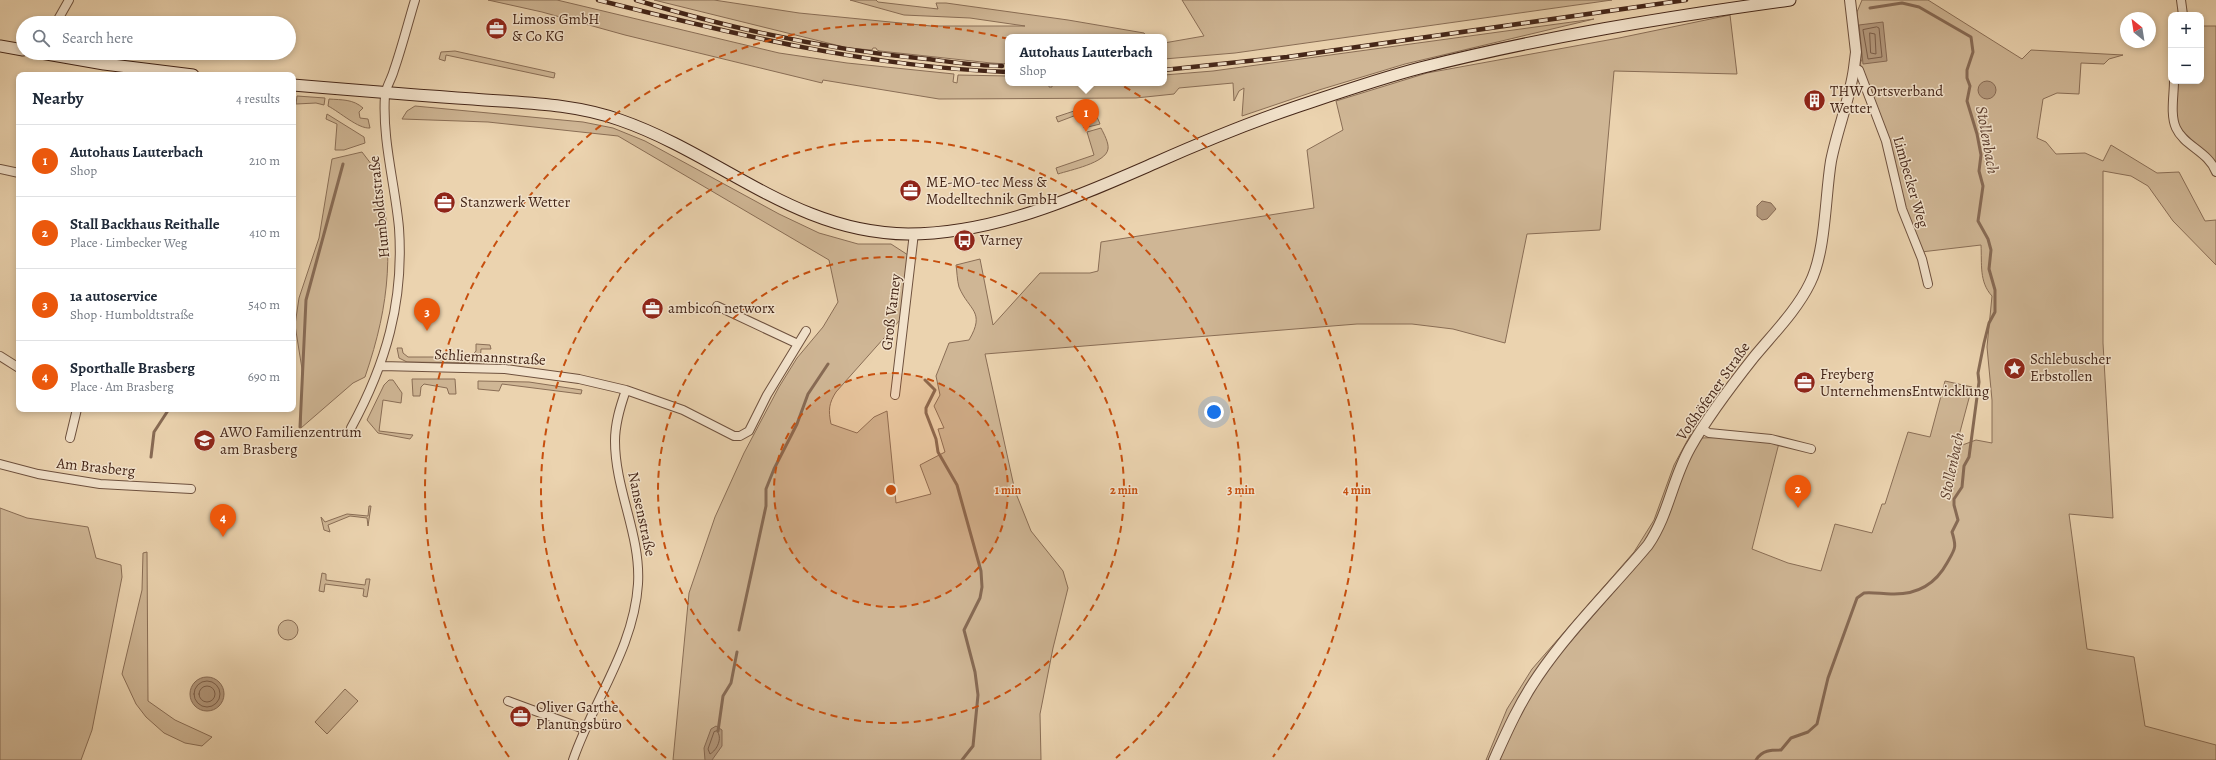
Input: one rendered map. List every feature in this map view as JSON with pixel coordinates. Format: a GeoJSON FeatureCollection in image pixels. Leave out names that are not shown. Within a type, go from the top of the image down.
{"type":"FeatureCollection","features":[{"type":"Feature","properties":{"kind":"main road"},"geometry":{"type":"LineString","coordinates":[[296,85],[547,105],[598,113],[625,122],[672,142],[785,203],[821,219],[857,229],[914,233],[972,227],[1058,204],[1233,130],[1296,107],[1416,69],[1566,36],[1790,0]]}},
{"type":"Feature","properties":{"kind":"main road"},"geometry":{"type":"LineString","coordinates":[[0,46],[16,49]]}},
{"type":"Feature","properties":{"kind":"main road"},"geometry":{"type":"LineString","coordinates":[[81,60],[169,72]]}},
{"type":"Feature","properties":{"kind":"street"},"geometry":{"type":"LineString","coordinates":[[60,16],[69,0]]}},
{"type":"Feature","properties":{"kind":"street"},"geometry":{"type":"LineString","coordinates":[[385,93],[394,71],[415,0]]}},
{"type":"Feature","properties":{"kind":"street","name":"Voßhöfener Straße"},"geometry":{"type":"LineString","coordinates":[[1494,760],[1509,727],[1537,677],[1553,656],[1648,545],[1660,527],[1682,462],[1702,429],[1742,372],[1802,296],[1815,272],[1832,160],[1854,68],[1856,52],[1850,0]]}},
{"type":"Feature","properties":{"kind":"street"},"geometry":{"type":"LineString","coordinates":[[2181,0],[2183,12]]}},
{"type":"Feature","properties":{"kind":"street","name":"Limbecker Weg"},"geometry":{"type":"LineString","coordinates":[[1854,68],[1858,70],[1886,141],[1902,209],[1922,259],[1928,284]]}},
{"type":"Feature","properties":{"kind":"street"},"geometry":{"type":"LineString","coordinates":[[2174,84],[2174,121],[2176,129],[2209,160],[2216,172]]}},
{"type":"Feature","properties":{"kind":"street","name":"Humboldtstraße"},"geometry":{"type":"LineString","coordinates":[[351,428],[381,366],[390,336],[398,297],[400,271],[399,228],[387,144],[385,93]]}},
{"type":"Feature","properties":{"kind":"street"},"geometry":{"type":"LineString","coordinates":[[0,169],[16,172]]}},
{"type":"Feature","properties":{"kind":"street","name":"Groß Varney"},"geometry":{"type":"LineString","coordinates":[[895,395],[914,233]]}},
{"type":"Feature","properties":{"kind":"street"},"geometry":{"type":"LineString","coordinates":[[717,306],[798,344]]}},
{"type":"Feature","properties":{"kind":"street","name":"Schliemannstraße"},"geometry":{"type":"LineString","coordinates":[[381,366],[526,370],[579,379],[626,390],[683,410],[734,436],[740,436],[749,431],[756,421],[767,395],[806,331]]}},
{"type":"Feature","properties":{"kind":"street"},"geometry":{"type":"LineString","coordinates":[[0,356],[16,366]]}},
{"type":"Feature","properties":{"kind":"street","name":"Nansenstraße"},"geometry":{"type":"LineString","coordinates":[[573,760],[584,729],[622,650],[632,622],[637,598],[637,554],[619,473],[615,441],[617,418],[626,390]]}},
{"type":"Feature","properties":{"kind":"street"},"geometry":{"type":"LineString","coordinates":[[70,438],[77,412]]}},
{"type":"Feature","properties":{"kind":"street"},"geometry":{"type":"LineString","coordinates":[[1702,429],[1709,433],[1771,439],[1810,449]]}},
{"type":"Feature","properties":{"kind":"street","name":"Am Brasberg"},"geometry":{"type":"LineString","coordinates":[[0,464],[38,474],[100,484],[191,489]]}},
{"type":"Feature","properties":{"kind":"street"},"geometry":{"type":"LineString","coordinates":[[508,701],[584,729]]}},
{"type":"Feature","properties":{"kind":"shaded area"},"geometry":{"type":"Polygon","coordinates":[[[488,0],[557,0],[779,53],[847,63],[954,74],[953,82],[957,83],[958,75],[1005,76],[1005,86],[1049,87],[1167,86],[1167,75],[1213,71],[1594,19],[1405,64],[1319,90],[1242,116],[1244,88],[1239,91],[1234,101],[1233,83],[1179,88],[1174,94],[1136,98],[939,99],[823,80],[822,83],[625,35],[542,12],[488,0]]]}},
{"type":"Feature","properties":{"kind":"shaded area"},"geometry":{"type":"Polygon","coordinates":[[[654,0],[714,0],[799,13],[931,26],[1025,26],[970,18],[904,15],[850,0],[876,0],[878,2],[938,9],[936,3],[946,3],[1068,20],[1145,34],[1005,34],[1005,64],[880,51],[876,48],[873,48],[872,50],[848,48],[654,0]]]}},
{"type":"Feature","properties":{"kind":"shaded area"},"geometry":{"type":"Polygon","coordinates":[[[1182,0],[1612,0],[1235,53],[1167,59],[1167,42],[1204,36],[1182,0]]]}},
{"type":"Feature","properties":{"kind":"shaded area"},"geometry":{"type":"Polygon","coordinates":[[[1862,0],[1928,0],[2022,59],[2031,50],[2123,55],[2109,59],[2104,64],[2081,63],[2079,94],[2057,93],[2043,99],[2037,138],[2046,142],[2056,154],[2085,153],[2103,161],[2111,145],[2157,173],[2179,172],[2205,221],[2216,220],[2216,265],[2173,221],[2148,186],[2131,176],[2103,171],[2103,343],[2113,518],[2069,514],[2087,649],[2134,657],[2145,726],[2216,745],[2216,760],[1499,760],[1516,722],[1538,684],[1561,653],[1644,557],[1686,464],[1701,438],[1735,437],[1779,443],[1752,549],[1788,563],[1821,571],[1835,524],[1872,533],[1882,504],[1885,504],[1908,432],[1930,437],[1945,381],[1972,387],[1945,488],[1957,447],[1976,440],[1992,443],[1992,400],[1987,347],[1992,296],[1983,279],[1981,266],[1981,245],[1921,252],[1908,223],[1889,144],[1860,64],[1862,59],[1857,12],[1862,0]]]}},
{"type":"Feature","properties":{"kind":"shaded area"},"geometry":{"type":"Polygon","coordinates":[[[1730,15],[1737,74],[1614,71],[1600,230],[1527,234],[1505,343],[1453,329],[1412,324],[1357,324],[985,354],[1015,491],[1031,531],[1063,571],[1068,588],[1053,648],[1040,714],[1041,760],[673,760],[689,593],[715,517],[744,453],[779,387],[797,358],[823,327],[838,302],[829,260],[618,136],[488,122],[402,119],[407,111],[415,106],[583,122],[613,128],[645,141],[779,214],[819,233],[858,244],[891,244],[908,255],[900,320],[836,392],[829,411],[831,424],[857,433],[874,417],[887,411],[896,503],[931,494],[920,465],[945,452],[938,429],[944,428],[934,406],[940,395],[936,376],[949,343],[969,340],[976,323],[974,312],[959,287],[956,265],[980,259],[993,325],[1040,273],[1090,273],[1098,271],[1101,242],[1314,208],[1307,150],[1343,130],[1336,101],[1427,73],[1619,38],[1730,15]]]}},
{"type":"Feature","properties":{"kind":"shaded area"},"geometry":{"type":"Polygon","coordinates":[[[2204,26],[2216,26],[2216,165],[2184,135],[2176,120],[2175,84],[2204,84],[2204,26]]]}},
{"type":"Feature","properties":{"kind":"shaded area"},"geometry":{"type":"Polygon","coordinates":[[[455,51],[555,73],[554,78],[446,55],[445,61],[439,59],[441,52],[455,51]]]}},
{"type":"Feature","properties":{"kind":"shaded area"},"geometry":{"type":"Polygon","coordinates":[[[297,96],[325,98],[324,105],[316,103],[296,104],[297,96]]]}},
{"type":"Feature","properties":{"kind":"shaded area"},"geometry":{"type":"Polygon","coordinates":[[[329,99],[347,100],[359,105],[363,108],[359,112],[360,118],[368,119],[370,128],[360,126],[328,106],[329,99]]]}},
{"type":"Feature","properties":{"kind":"shaded area"},"geometry":{"type":"Polygon","coordinates":[[[1077,110],[1092,112],[1097,117],[1100,124],[1084,128],[1079,114],[1058,122],[1056,117],[1077,110]]]}},
{"type":"Feature","properties":{"kind":"shaded area"},"geometry":{"type":"Polygon","coordinates":[[[327,114],[364,137],[365,143],[344,150],[335,150],[337,124],[326,119],[327,114]]]}},
{"type":"Feature","properties":{"kind":"shaded area"},"geometry":{"type":"Polygon","coordinates":[[[1101,128],[1108,144],[1106,154],[1087,165],[1058,174],[1056,168],[1094,155],[1087,132],[1101,128]]]}},
{"type":"Feature","properties":{"kind":"shaded area"},"geometry":{"type":"Polygon","coordinates":[[[362,152],[375,169],[378,169],[383,197],[388,249],[385,298],[374,349],[365,377],[353,383],[301,428],[302,369],[296,331],[296,318],[299,298],[319,238],[332,159],[362,152]]]}},
{"type":"Feature","properties":{"kind":"shaded area"},"geometry":{"type":"Polygon","coordinates":[[[476,344],[490,345],[491,349],[481,349],[480,363],[407,362],[399,358],[397,348],[402,348],[403,353],[408,357],[471,357],[476,351],[476,344]]]}},
{"type":"Feature","properties":{"kind":"shaded area"},"geometry":{"type":"Polygon","coordinates":[[[412,379],[455,379],[456,394],[449,394],[447,388],[424,384],[421,387],[420,396],[413,396],[412,379]]]}},
{"type":"Feature","properties":{"kind":"shaded area"},"geometry":{"type":"Polygon","coordinates":[[[389,380],[393,380],[402,393],[401,403],[383,400],[379,431],[413,435],[410,439],[378,433],[367,420],[384,385],[389,380]]]}},
{"type":"Feature","properties":{"kind":"shaded area"},"geometry":{"type":"Polygon","coordinates":[[[478,381],[529,382],[582,390],[581,394],[502,384],[499,391],[478,389],[478,381]]]}},
{"type":"Feature","properties":{"kind":"shaded area"},"geometry":{"type":"Polygon","coordinates":[[[1706,406],[1712,407],[1648,539],[1557,644],[1491,760],[1486,760],[1507,709],[1532,669],[1634,552],[1654,520],[1674,465],[1706,406]]]}},
{"type":"Feature","properties":{"kind":"shaded area"},"geometry":{"type":"Polygon","coordinates":[[[369,506],[371,506],[368,526],[367,518],[350,516],[328,525],[330,532],[324,530],[321,517],[325,522],[347,514],[368,516],[369,506]]]}},
{"type":"Feature","properties":{"kind":"shaded area"},"geometry":{"type":"Polygon","coordinates":[[[0,508],[27,518],[88,527],[96,558],[121,565],[122,577],[92,730],[81,760],[0,760],[0,508]]]}},
{"type":"Feature","properties":{"kind":"shaded area"},"geometry":{"type":"Polygon","coordinates":[[[147,552],[148,701],[175,720],[212,737],[202,746],[185,743],[164,733],[146,717],[136,704],[122,674],[142,590],[143,553],[147,552]]]}},
{"type":"Feature","properties":{"kind":"shaded area"},"geometry":{"type":"Polygon","coordinates":[[[322,573],[326,574],[326,580],[365,585],[366,579],[370,579],[367,597],[363,596],[364,589],[325,584],[324,592],[319,591],[322,573]]]}},
{"type":"Feature","properties":{"kind":"shaded area"},"geometry":{"type":"Polygon","coordinates":[[[284,620],[292,620],[298,626],[298,634],[292,640],[284,640],[278,634],[278,626],[284,620]]]}},
{"type":"Feature","properties":{"kind":"shaded area"},"geometry":{"type":"Polygon","coordinates":[[[345,689],[358,701],[327,734],[315,722],[345,689]]]}},
{"type":"Feature","properties":{"kind":"water"},"geometry":{"type":"Polygon","coordinates":[[[1883,22],[1887,61],[1863,64],[1859,25],[1883,22]]]}},
{"type":"Feature","properties":{"kind":"water"},"geometry":{"type":"Polygon","coordinates":[[[1987,81],[1993,84],[1996,90],[1993,96],[1987,99],[1981,96],[1978,90],[1981,84],[1987,81]]]}},
{"type":"Feature","properties":{"kind":"water"},"geometry":{"type":"Polygon","coordinates":[[[1762,201],[1771,203],[1776,209],[1767,219],[1762,220],[1757,216],[1757,206],[1762,201]]]}},
{"type":"Feature","properties":{"kind":"water"},"geometry":{"type":"Polygon","coordinates":[[[204,677],[210,677],[214,678],[221,684],[224,694],[223,701],[217,708],[210,711],[204,711],[200,710],[193,704],[190,697],[190,691],[191,687],[197,680],[204,677]]]}},
{"type":"Feature","properties":{"kind":"water"},"geometry":{"type":"Polygon","coordinates":[[[716,726],[722,730],[722,746],[712,760],[705,760],[704,748],[711,729],[716,726]]]}},
{"type":"Feature","properties":{"kind":"waterway","name":"Stollenbach"},"geometry":{"type":"LineString","coordinates":[[1756,760],[1764,752],[1781,750],[1791,738],[1808,732],[1817,724],[1828,678],[1857,598],[1864,593],[1900,594],[1909,593],[1924,587],[1937,577],[1952,554],[1955,545],[1952,532],[1958,520],[1954,499],[1962,487],[1964,466],[1969,457],[1979,382],[1978,373],[1989,323],[1995,312],[1995,290],[1989,269],[1991,250],[1988,239],[1978,221],[1983,186],[1979,171],[1981,155],[1977,134],[1967,101],[1970,86],[1967,78],[1967,70],[1973,52],[1971,37],[1919,7],[1902,3],[1870,8]]}},
{"type":"Feature","properties":{"kind":"waterway"},"geometry":{"type":"LineString","coordinates":[[300,427],[306,300],[343,164]]}},
{"type":"Feature","properties":{"kind":"waterway"},"geometry":{"type":"LineString","coordinates":[[739,630],[766,506],[766,489],[774,469],[797,424],[808,394],[828,364]]}},
{"type":"Feature","properties":{"kind":"waterway"},"geometry":{"type":"LineString","coordinates":[[925,380],[935,390],[926,408],[926,413],[936,439],[938,452],[957,485],[981,571],[982,587],[980,598],[964,630],[975,672],[978,695],[973,746],[962,760]]}},
{"type":"Feature","properties":{"kind":"waterway"},"geometry":{"type":"LineString","coordinates":[[151,457],[154,432],[167,412]]}},
{"type":"Feature","properties":{"kind":"waterway"},"geometry":{"type":"LineString","coordinates":[[718,731],[723,696],[731,683],[737,652]]}},
{"type":"Feature","properties":{"kind":"railway"},"geometry":{"type":"LineString","coordinates":[[598,0],[699,25],[801,47],[904,63],[956,69],[1005,72]]}},
{"type":"Feature","properties":{"kind":"railway"},"geometry":{"type":"LineString","coordinates":[[636,0],[744,29],[817,44],[890,55],[974,65],[1002,66]]}},
{"type":"Feature","properties":{"kind":"railway"},"geometry":{"type":"LineString","coordinates":[[1167,70],[1287,57],[1686,0]]}},
{"type":"Feature","properties":{"kind":"place","name":"Limoss GmbH & Co KG"},"geometry":{"type":"Point","coordinates":[496,28]}},
{"type":"Feature","properties":{"kind":"place","name":"THW Ortsverband Wetter"},"geometry":{"type":"Point","coordinates":[1815,100]}},
{"type":"Feature","properties":{"kind":"place","name":"Autohaus Lauterbach"},"geometry":{"type":"Point","coordinates":[1086,132]}},
{"type":"Feature","properties":{"kind":"place","name":"ME-MO-tec Mess & Modelltechnik GmbH"},"geometry":{"type":"Point","coordinates":[910,191]}},
{"type":"Feature","properties":{"kind":"place","name":"Stanzwerk Wetter"},"geometry":{"type":"Point","coordinates":[445,202]}},
{"type":"Feature","properties":{"kind":"place","name":"Varney"},"geometry":{"type":"Point","coordinates":[965,240]}},
{"type":"Feature","properties":{"kind":"place","name":"ambicon networx"},"geometry":{"type":"Point","coordinates":[653,308]}},
{"type":"Feature","properties":{"kind":"place","name":"1a autoservice"},"geometry":{"type":"Point","coordinates":[427,331]}},
{"type":"Feature","properties":{"kind":"place","name":"Schlebuscher Erbstollen"},"geometry":{"type":"Point","coordinates":[2014,368]}},
{"type":"Feature","properties":{"kind":"place","name":"Freyberg UnternehmensEntwicklung"},"geometry":{"type":"Point","coordinates":[1805,383]}},
{"type":"Feature","properties":{"kind":"place","name":"AWO Familienzentrum am Brasberg"},"geometry":{"type":"Point","coordinates":[204,441]}},
{"type":"Feature","properties":{"kind":"place","name":"Stall Backhaus Reithalle"},"geometry":{"type":"Point","coordinates":[1798,508]}},
{"type":"Feature","properties":{"kind":"place","name":"Sporthalle Brasberg"},"geometry":{"type":"Point","coordinates":[223,537]}},
{"type":"Feature","properties":{"kind":"place","name":"Oliver Garthe Planungsbüro"},"geometry":{"type":"Point","coordinates":[520,716]}}]}
